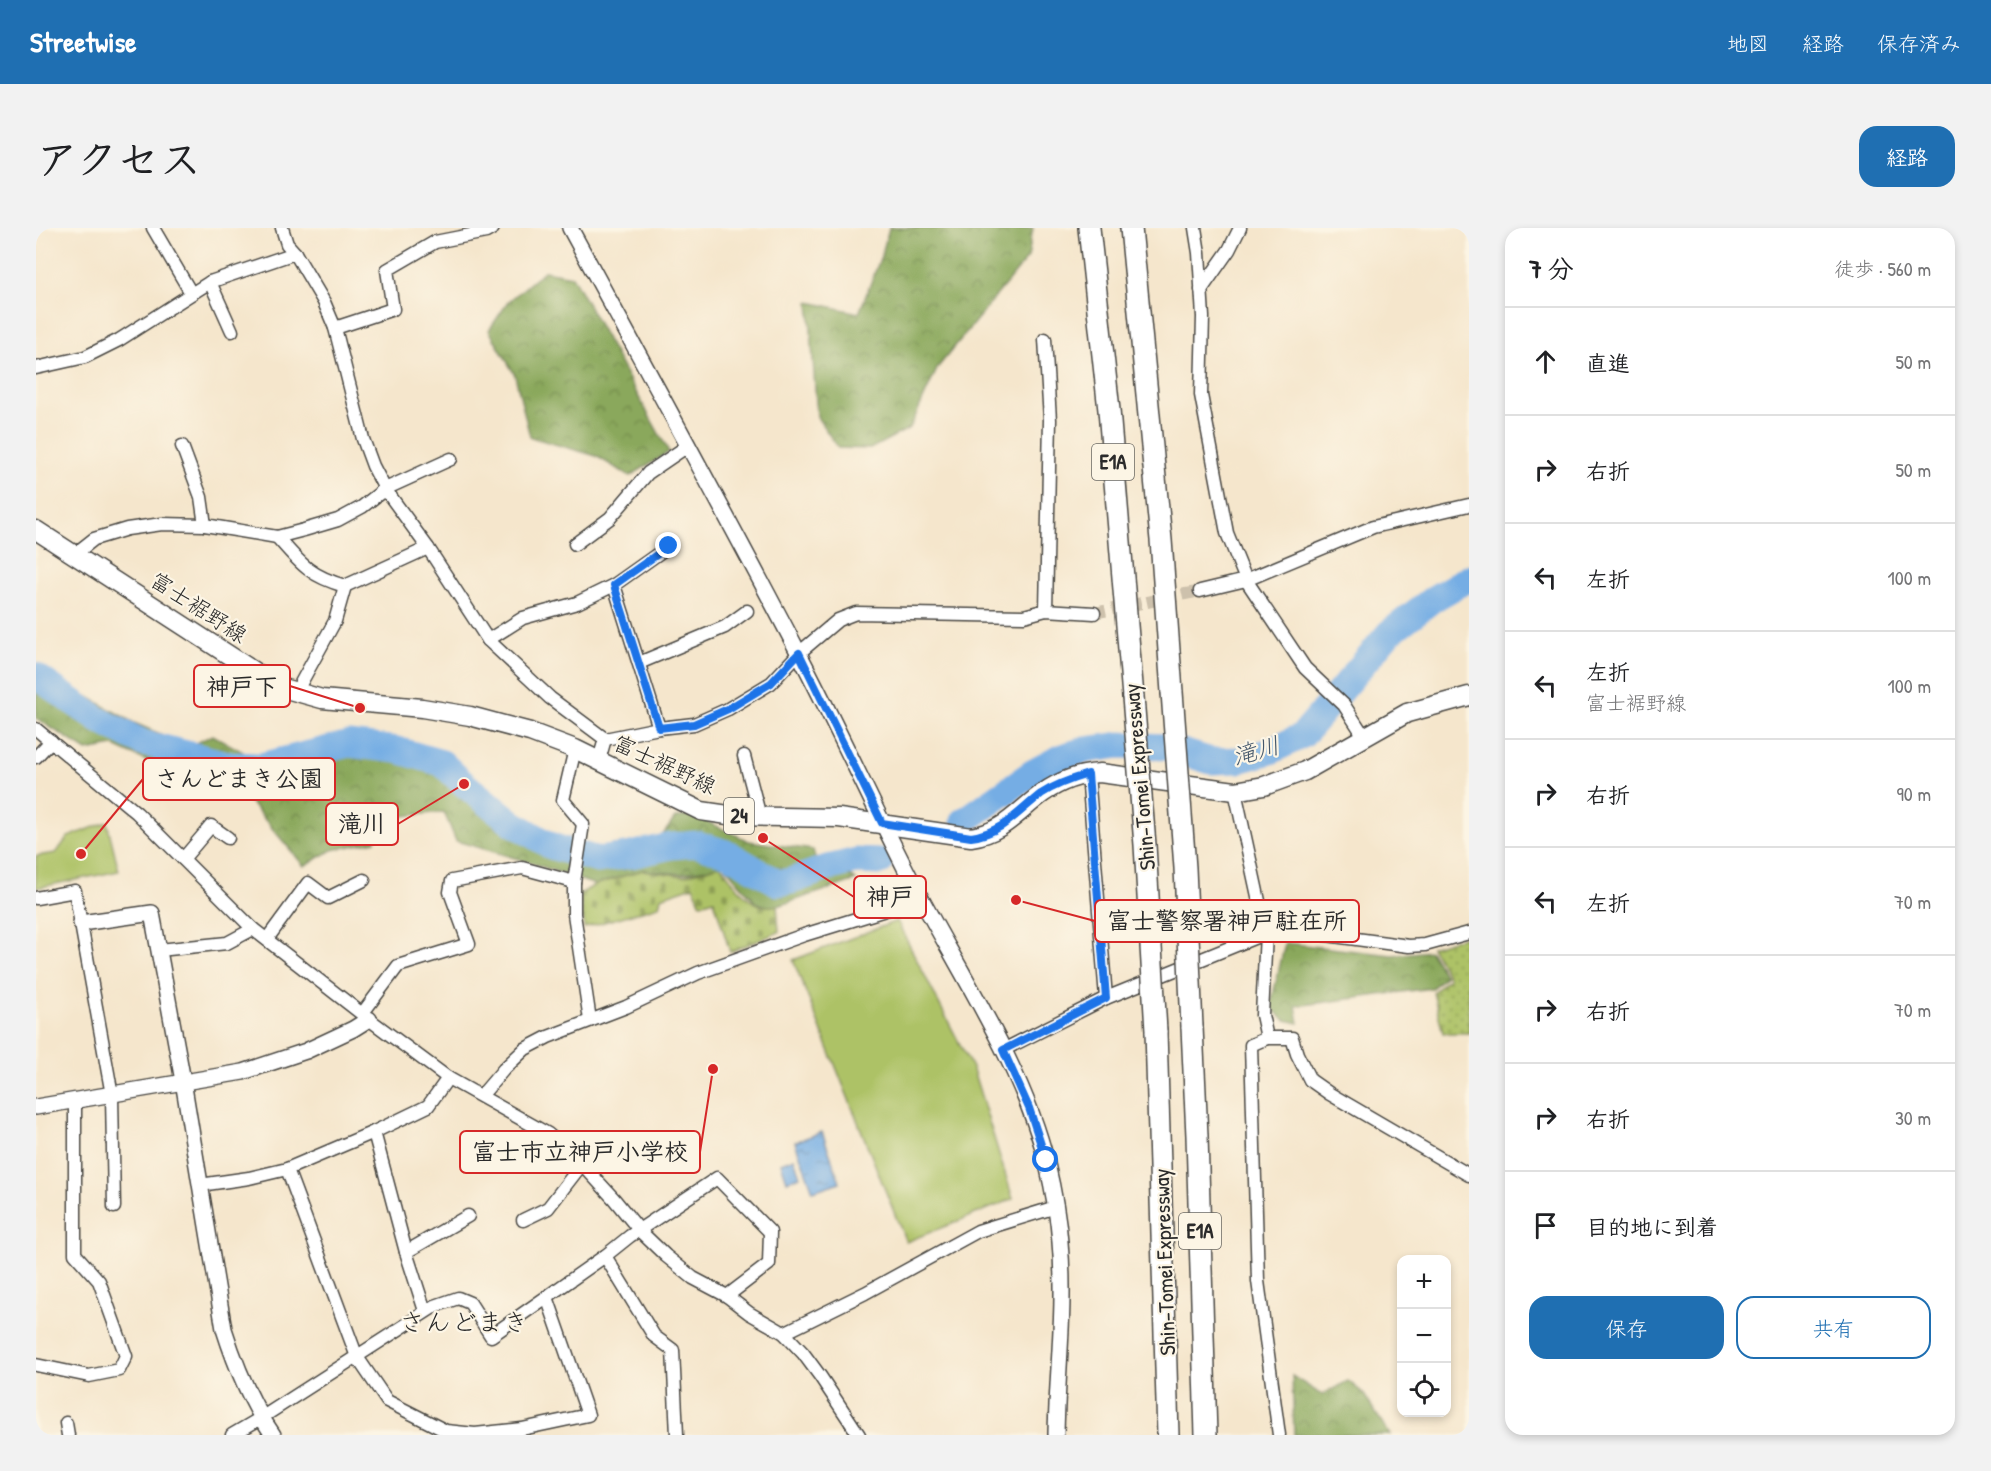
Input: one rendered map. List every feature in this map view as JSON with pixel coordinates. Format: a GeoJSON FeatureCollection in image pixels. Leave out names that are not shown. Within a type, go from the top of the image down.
{"type":"FeatureCollection","features":[{"type":"Feature","properties":{"kind":"highway","name":"Shin-Tomei Expressway"},"geometry":{"type":"LineString","coordinates":[[1089,228],[1109,410],[1145,845],[1156,1031],[1168,1435]]}},
{"type":"Feature","properties":{"kind":"highway","name":"Shin-Tomei Expressway"},"geometry":{"type":"LineString","coordinates":[[1131,228],[1161,540],[1185,868],[1197,1136],[1206,1435]]}},
{"type":"Feature","properties":{"kind":"main road","name":"富士裾野線"},"geometry":{"type":"LineString","coordinates":[[36,530],[264,678],[296,692],[322,699],[422,708],[470,716],[530,732],[599,760],[701,811],[735,816],[840,818],[971,837],[985,835],[1003,827],[1042,794],[1062,782],[1088,774],[1100,773],[1235,791],[1264,786],[1305,771],[1407,713],[1469,696]]}},
{"type":"Feature","properties":{"kind":"street"},"geometry":{"type":"LineString","coordinates":[[153,228],[191,293]]}},
{"type":"Feature","properties":{"kind":"street"},"geometry":{"type":"LineString","coordinates":[[282,228],[287,244],[296,253],[324,302],[335,327],[363,439],[385,489],[428,548],[488,640],[550,698],[605,739],[659,728],[694,724],[728,709],[771,683],[799,653],[837,620],[856,613],[1024,616],[1046,610],[1094,613]]}},
{"type":"Feature","properties":{"kind":"street"},"geometry":{"type":"LineString","coordinates":[[335,327],[393,309],[387,270],[393,266],[435,242],[486,232],[493,228]]}},
{"type":"Feature","properties":{"kind":"street"},"geometry":{"type":"LineString","coordinates":[[570,228],[689,445],[799,653],[882,823],[1003,1050],[1029,1108],[1046,1160],[1056,1207],[1060,1245],[1061,1289],[1056,1435]]}},
{"type":"Feature","properties":{"kind":"street"},"geometry":{"type":"LineString","coordinates":[[1195,228],[1203,317],[1201,395],[1227,533],[1246,580],[1305,668],[1344,705],[1364,736]]}},
{"type":"Feature","properties":{"kind":"street"},"geometry":{"type":"LineString","coordinates":[[1201,290],[1240,228]]}},
{"type":"Feature","properties":{"kind":"street"},"geometry":{"type":"LineString","coordinates":[[36,368],[86,357],[119,340],[210,282],[296,253]]}},
{"type":"Feature","properties":{"kind":"street"},"geometry":{"type":"LineString","coordinates":[[210,282],[232,331]]}},
{"type":"Feature","properties":{"kind":"street"},"geometry":{"type":"LineString","coordinates":[[1045,339],[1050,420],[1046,610]]}},
{"type":"Feature","properties":{"kind":"street"},"geometry":{"type":"LineString","coordinates":[[575,544],[610,518],[648,473],[689,445]]}},
{"type":"Feature","properties":{"kind":"street"},"geometry":{"type":"LineString","coordinates":[[182,446],[201,497],[205,525]]}},
{"type":"Feature","properties":{"kind":"street"},"geometry":{"type":"LineString","coordinates":[[75,554],[94,538],[162,524],[205,525],[277,537],[338,520],[362,507],[385,489],[452,459]]}},
{"type":"Feature","properties":{"kind":"street"},"geometry":{"type":"LineString","coordinates":[[1200,591],[1246,580],[1373,527],[1469,506]]}},
{"type":"Feature","properties":{"kind":"street"},"geometry":{"type":"LineString","coordinates":[[277,537],[306,570],[329,582],[345,586],[428,548]]}},
{"type":"Feature","properties":{"kind":"street"},"geometry":{"type":"LineString","coordinates":[[488,640],[523,618],[577,603],[614,585],[669,546]]}},
{"type":"Feature","properties":{"kind":"street"},"geometry":{"type":"LineString","coordinates":[[614,585],[659,728]]}},
{"type":"Feature","properties":{"kind":"street"},"geometry":{"type":"LineString","coordinates":[[296,692],[335,621],[345,586]]}},
{"type":"Feature","properties":{"kind":"street"},"geometry":{"type":"LineString","coordinates":[[639,663],[725,627],[747,611]]}},
{"type":"Feature","properties":{"kind":"street"},"geometry":{"type":"LineString","coordinates":[[36,729],[137,813],[253,929],[365,1017],[448,1078],[548,1134],[582,1164],[615,1199],[640,1231],[666,1256],[693,1278],[727,1296],[749,1313],[784,1333],[820,1376],[857,1434]]}},
{"type":"Feature","properties":{"kind":"street"},"geometry":{"type":"LineString","coordinates":[[599,760],[605,739]]}},
{"type":"Feature","properties":{"kind":"street"},"geometry":{"type":"LineString","coordinates":[[36,758],[51,741]]}},
{"type":"Feature","properties":{"kind":"street"},"geometry":{"type":"LineString","coordinates":[[575,749],[563,800],[583,824],[574,882],[574,914],[590,1020]]}},
{"type":"Feature","properties":{"kind":"street"},"geometry":{"type":"LineString","coordinates":[[744,756],[760,817]]}},
{"type":"Feature","properties":{"kind":"street"},"geometry":{"type":"LineString","coordinates":[[1088,774],[1106,998]]}},
{"type":"Feature","properties":{"kind":"street"},"geometry":{"type":"LineString","coordinates":[[1235,791],[1266,933],[1263,1015],[1267,1038]]}},
{"type":"Feature","properties":{"kind":"street"},"geometry":{"type":"LineString","coordinates":[[183,859],[211,826],[228,838]]}},
{"type":"Feature","properties":{"kind":"street"},"geometry":{"type":"LineString","coordinates":[[36,1107],[243,1072],[306,1051],[353,1029],[365,1017],[398,966],[469,944],[450,892],[452,881],[522,868],[574,882]]}},
{"type":"Feature","properties":{"kind":"street"},"geometry":{"type":"LineString","coordinates":[[267,939],[308,883],[328,898],[364,880]]}},
{"type":"Feature","properties":{"kind":"street"},"geometry":{"type":"LineString","coordinates":[[36,898],[75,891],[112,1095],[114,1207]]}},
{"type":"Feature","properties":{"kind":"street"},"geometry":{"type":"LineString","coordinates":[[481,1096],[525,1048],[626,1007],[698,973],[804,935],[921,898]]}},
{"type":"Feature","properties":{"kind":"street"},"geometry":{"type":"LineString","coordinates":[[81,923],[152,912],[224,1329],[234,1361],[253,1405],[273,1435]]}},
{"type":"Feature","properties":{"kind":"street"},"geometry":{"type":"LineString","coordinates":[[159,950],[227,943],[253,929]]}},
{"type":"Feature","properties":{"kind":"street"},"geometry":{"type":"LineString","coordinates":[[1003,1050],[1106,998],[1266,933],[1296,931],[1409,946],[1425,945],[1469,933]]}},
{"type":"Feature","properties":{"kind":"street"},"geometry":{"type":"LineString","coordinates":[[1279,1435],[1258,1281],[1251,1045],[1267,1038],[1292,1038],[1310,1080],[1469,1176]]}},
{"type":"Feature","properties":{"kind":"street"},"geometry":{"type":"LineString","coordinates":[[200,1185],[249,1178],[287,1169],[374,1132],[428,1106],[448,1078]]}},
{"type":"Feature","properties":{"kind":"street"},"geometry":{"type":"LineString","coordinates":[[36,1365],[89,1376],[119,1370],[126,1356],[99,1281],[75,1254],[75,1101]]}},
{"type":"Feature","properties":{"kind":"street"},"geometry":{"type":"LineString","coordinates":[[374,1132],[406,1252],[425,1311]]}},
{"type":"Feature","properties":{"kind":"street"},"geometry":{"type":"LineString","coordinates":[[523,1220],[548,1208],[582,1164]]}},
{"type":"Feature","properties":{"kind":"street"},"geometry":{"type":"LineString","coordinates":[[287,1169],[357,1357],[387,1401],[446,1431],[474,1434],[522,1429],[588,1415],[547,1298]]}},
{"type":"Feature","properties":{"kind":"street"},"geometry":{"type":"LineString","coordinates":[[231,1435],[435,1306],[458,1298],[470,1303],[490,1336],[547,1298],[630,1236],[717,1178],[770,1232],[769,1264],[727,1296]]}},
{"type":"Feature","properties":{"kind":"street"},"geometry":{"type":"LineString","coordinates":[[784,1333],[865,1293],[978,1231],[1056,1207]]}},
{"type":"Feature","properties":{"kind":"street"},"geometry":{"type":"LineString","coordinates":[[406,1252],[468,1216]]}},
{"type":"Feature","properties":{"kind":"street"},"geometry":{"type":"LineString","coordinates":[[605,1256],[654,1336],[673,1350],[677,1435]]}},
{"type":"Feature","properties":{"kind":"green space"},"geometry":{"type":"Polygon","coordinates":[[[889,228],[1033,228],[1028,257],[938,367],[910,428],[870,449],[838,448],[817,417],[809,302],[859,313],[882,254],[889,228]]]}},
{"type":"Feature","properties":{"kind":"green space"},"geometry":{"type":"Polygon","coordinates":[[[544,271],[572,276],[669,452],[630,476],[596,456],[530,437],[515,375],[489,330],[508,302],[544,271]]]}},
{"type":"Feature","properties":{"kind":"green space"},"geometry":{"type":"Polygon","coordinates":[[[36,680],[71,687],[134,723],[189,746],[213,735],[278,772],[319,758],[367,751],[419,760],[440,768],[543,830],[585,852],[613,845],[660,839],[675,818],[692,815],[749,841],[813,850],[819,872],[846,874],[856,880],[772,908],[755,902],[724,865],[681,874],[643,870],[595,885],[532,863],[456,841],[444,812],[381,818],[375,841],[332,850],[304,866],[250,802],[195,783],[114,746],[87,751],[36,718],[36,680]]]}},
{"type":"Feature","properties":{"kind":"green space"},"geometry":{"type":"Polygon","coordinates":[[[107,822],[119,871],[36,888],[36,856],[56,853],[68,837],[107,822]]]}},
{"type":"Feature","properties":{"kind":"green space"},"geometry":{"type":"Polygon","coordinates":[[[720,865],[751,901],[759,905],[777,905],[779,932],[730,952],[714,900],[701,904],[693,886],[661,897],[659,906],[584,928],[580,894],[595,885],[643,870],[683,876],[720,865]]]}},
{"type":"Feature","properties":{"kind":"green space"},"geometry":{"type":"Polygon","coordinates":[[[897,921],[973,1070],[1013,1199],[906,1242],[793,960],[897,921]]]}},
{"type":"Feature","properties":{"kind":"green space"},"geometry":{"type":"Polygon","coordinates":[[[1469,935],[1469,1033],[1443,1033],[1433,992],[1449,978],[1431,947],[1469,935]]]}},
{"type":"Feature","properties":{"kind":"green space"},"geometry":{"type":"Polygon","coordinates":[[[1285,943],[1392,955],[1430,951],[1445,976],[1432,988],[1296,1006],[1299,1023],[1286,1020],[1270,1008],[1285,943]]]}},
{"type":"Feature","properties":{"kind":"green space"},"geometry":{"type":"Polygon","coordinates":[[[1292,1376],[1322,1395],[1348,1381],[1363,1393],[1390,1435],[1294,1435],[1292,1376]]]}},
{"type":"Feature","properties":{"kind":"water"},"geometry":{"type":"Polygon","coordinates":[[[822,1132],[840,1182],[813,1191],[795,1142],[822,1132]]]}},
{"type":"Feature","properties":{"kind":"water"},"geometry":{"type":"Polygon","coordinates":[[[794,1158],[800,1176],[787,1181],[781,1163],[794,1158]]]}},
{"type":"Feature","properties":{"kind":"waterway","name":"滝川"},"geometry":{"type":"LineString","coordinates":[[964,821],[1032,773],[1062,757],[1085,750],[1120,745],[1166,747],[1211,761],[1239,760],[1271,751],[1303,735],[1389,633],[1433,599],[1469,578]]}},
{"type":"Feature","properties":{"kind":"waterway","name":"滝川"},"geometry":{"type":"LineString","coordinates":[[36,676],[99,720],[143,743],[232,765],[260,766],[349,744],[397,750],[442,763],[464,784],[513,823],[551,846],[598,860],[671,846],[697,844],[729,854],[778,883],[856,861],[880,862]]}},
{"type":"Feature","properties":{"kind":"tunnel"},"geometry":{"type":"LineString","coordinates":[[1094,613],[1200,591]]}},
{"type":"Feature","properties":{"kind":"place","name":"神戸下"},"geometry":{"type":"Point","coordinates":[360,708]}},
{"type":"Feature","properties":{"kind":"place","name":"滝川"},"geometry":{"type":"Point","coordinates":[464,784]}},
{"type":"Feature","properties":{"kind":"place","name":"神戸"},"geometry":{"type":"Point","coordinates":[763,838]}},
{"type":"Feature","properties":{"kind":"place","name":"さんどまき公園"},"geometry":{"type":"Point","coordinates":[81,854]}},
{"type":"Feature","properties":{"kind":"place","name":"富士警察署神戸駐在所"},"geometry":{"type":"Point","coordinates":[1016,900]}},
{"type":"Feature","properties":{"kind":"place","name":"富士市立神戸小学校"},"geometry":{"type":"Point","coordinates":[713,1069]}},
{"type":"Feature","properties":{"kind":"district","name":"さんどまき"},"geometry":{"type":"Point","coordinates":[464,1322]}},
{"type":"Feature","properties":{"kind":"route"},"geometry":{"type":"LineString","coordinates":[[669,546],[614,585],[659,728],[694,724],[728,709],[771,683],[799,653],[882,823],[971,837],[985,835],[1003,827],[1042,794],[1062,782],[1088,774],[1106,998],[1003,1050],[1029,1108],[1046,1160]]}}]}
